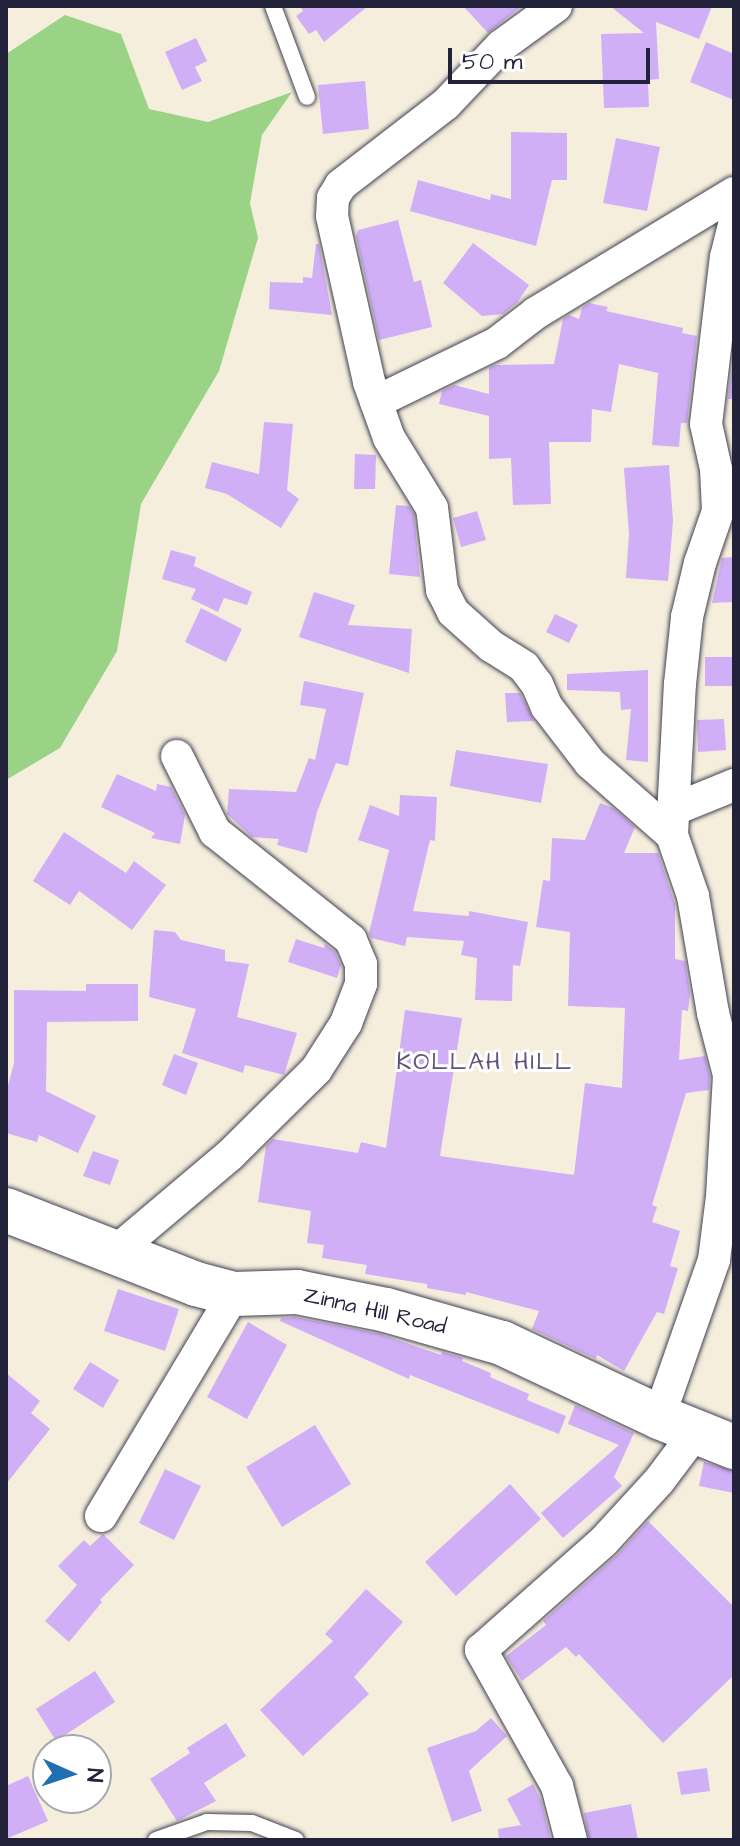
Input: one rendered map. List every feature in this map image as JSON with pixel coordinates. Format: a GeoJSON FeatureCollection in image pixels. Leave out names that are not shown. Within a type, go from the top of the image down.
{"type":"FeatureCollection","features":[{"type":"Feature","properties":{"kind":"street"},"geometry":{"type":"LineString","coordinates":[[556,6],[501,46],[446,104],[341,185],[333,198],[332,216],[376,402],[389,438],[432,508],[442,590],[453,612],[491,646],[524,667],[537,684],[547,707],[590,763],[674,822]]}},
{"type":"Feature","properties":{"kind":"street"},"geometry":{"type":"LineString","coordinates":[[376,402],[497,343],[536,313],[734,193]]}},
{"type":"Feature","properties":{"kind":"street"},"geometry":{"type":"LineString","coordinates":[[571,1840],[557,1786],[481,1650],[604,1541],[659,1481],[696,1432],[731,1075],[713,1013],[693,896],[674,822],[680,684],[687,617],[700,563],[718,511],[716,469],[706,424],[726,257],[734,225]]}},
{"type":"Feature","properties":{"kind":"street"},"geometry":{"type":"LineString","coordinates":[[114,1253],[231,1154],[316,1070],[346,1023],[361,984],[361,964],[351,940],[215,832],[177,756]]}},
{"type":"Feature","properties":{"kind":"street"},"geometry":{"type":"LineString","coordinates":[[674,822],[734,785]]}},
{"type":"Feature","properties":{"kind":"street","name":"Zinna Hill Road"},"geometry":{"type":"LineString","coordinates":[[6,1210],[114,1253],[234,1294],[297,1292],[386,1310],[502,1343],[696,1432]]}},
{"type":"Feature","properties":{"kind":"street"},"geometry":{"type":"LineString","coordinates":[[101,1516],[234,1294]]}},
{"type":"Feature","properties":{"kind":"lane"},"geometry":{"type":"LineString","coordinates":[[273,6],[307,97]]}},
{"type":"Feature","properties":{"kind":"lane"},"geometry":{"type":"LineString","coordinates":[[156,1840],[207,1822],[252,1823],[296,1840]]}},
{"type":"Feature","properties":{"kind":"green space"},"geometry":{"type":"Polygon","coordinates":[[[65,15],[121,34],[149,109],[208,122],[292,92],[262,135],[250,203],[258,238],[219,371],[141,504],[117,651],[60,748],[6,780],[6,54],[65,15]]]}},
{"type":"Feature","properties":{"kind":"building"},"geometry":{"type":"Polygon","coordinates":[[[300,6],[368,6],[324,42],[316,30],[309,34],[296,16],[303,11],[300,6]]]}},
{"type":"Feature","properties":{"kind":"building"},"geometry":{"type":"Polygon","coordinates":[[[463,6],[522,6],[488,33],[463,6]]]}},
{"type":"Feature","properties":{"kind":"building"},"geometry":{"type":"Polygon","coordinates":[[[610,6],[712,6],[699,39],[656,22],[659,79],[648,80],[649,107],[604,108],[601,34],[644,33],[610,6]]]}},
{"type":"Feature","properties":{"kind":"building"},"geometry":{"type":"Polygon","coordinates":[[[196,38],[207,61],[195,67],[202,81],[182,90],[165,52],[196,38]]]}},
{"type":"Feature","properties":{"kind":"building"},"geometry":{"type":"Polygon","coordinates":[[[706,42],[734,54],[734,100],[690,82],[706,42]]]}},
{"type":"Feature","properties":{"kind":"building"},"geometry":{"type":"Polygon","coordinates":[[[365,81],[369,129],[323,134],[318,85],[365,81]]]}},
{"type":"Feature","properties":{"kind":"building"},"geometry":{"type":"Polygon","coordinates":[[[511,132],[567,133],[567,180],[552,180],[536,246],[410,211],[418,180],[490,200],[491,194],[511,199],[511,132]]]}},
{"type":"Feature","properties":{"kind":"building"},"geometry":{"type":"Polygon","coordinates":[[[616,138],[660,147],[647,211],[603,203],[616,138]]]}},
{"type":"Feature","properties":{"kind":"building"},"geometry":{"type":"Polygon","coordinates":[[[398,220],[414,282],[421,280],[432,327],[379,340],[356,236],[358,230],[398,220]]]}},
{"type":"Feature","properties":{"kind":"building"},"geometry":{"type":"Polygon","coordinates":[[[473,243],[529,285],[517,303],[503,314],[482,316],[443,283],[473,243]]]}},
{"type":"Feature","properties":{"kind":"building"},"geometry":{"type":"Polygon","coordinates":[[[316,244],[319,244],[332,315],[269,309],[270,282],[303,283],[303,277],[312,278],[316,244]]]}},
{"type":"Feature","properties":{"kind":"building"},"geometry":{"type":"Polygon","coordinates":[[[589,303],[608,307],[606,311],[683,328],[682,333],[697,336],[687,423],[681,423],[679,447],[652,445],[658,373],[619,364],[611,412],[592,409],[591,442],[549,442],[551,504],[513,505],[511,458],[489,459],[489,416],[439,404],[442,391],[454,385],[489,394],[489,368],[495,365],[554,364],[563,319],[569,315],[579,319],[582,308],[589,303]]]}},
{"type":"Feature","properties":{"kind":"building"},"geometry":{"type":"Polygon","coordinates":[[[734,350],[734,399],[728,399],[734,350]]]}},
{"type":"Feature","properties":{"kind":"building"},"geometry":{"type":"Polygon","coordinates":[[[264,422],[293,424],[287,490],[299,499],[281,528],[227,494],[205,488],[212,462],[259,474],[264,422]]]}},
{"type":"Feature","properties":{"kind":"building"},"geometry":{"type":"Polygon","coordinates":[[[355,454],[376,455],[375,489],[354,489],[355,454]]]}},
{"type":"Feature","properties":{"kind":"building"},"geometry":{"type":"Polygon","coordinates":[[[669,465],[673,521],[668,581],[626,578],[629,534],[624,468],[669,465]]]}},
{"type":"Feature","properties":{"kind":"building"},"geometry":{"type":"Polygon","coordinates":[[[396,505],[409,506],[414,514],[420,577],[389,574],[396,505]]]}},
{"type":"Feature","properties":{"kind":"building"},"geometry":{"type":"Polygon","coordinates":[[[477,511],[486,540],[461,547],[453,518],[477,511]]]}},
{"type":"Feature","properties":{"kind":"building"},"geometry":{"type":"Polygon","coordinates":[[[171,550],[196,557],[194,566],[252,592],[247,605],[224,598],[218,612],[191,599],[196,589],[162,579],[171,550]]]}},
{"type":"Feature","properties":{"kind":"building"},"geometry":{"type":"Polygon","coordinates":[[[734,557],[734,602],[712,603],[722,558],[734,557]]]}},
{"type":"Feature","properties":{"kind":"building"},"geometry":{"type":"Polygon","coordinates":[[[314,592],[355,605],[348,625],[412,629],[409,673],[299,637],[314,592]]]}},
{"type":"Feature","properties":{"kind":"building"},"geometry":{"type":"Polygon","coordinates":[[[201,608],[242,629],[226,662],[185,642],[201,608]]]}},
{"type":"Feature","properties":{"kind":"building"},"geometry":{"type":"Polygon","coordinates":[[[555,614],[578,625],[569,643],[546,632],[555,614]]]}},
{"type":"Feature","properties":{"kind":"building"},"geometry":{"type":"Polygon","coordinates":[[[705,657],[734,657],[734,686],[705,686],[705,657]]]}},
{"type":"Feature","properties":{"kind":"building"},"geometry":{"type":"Polygon","coordinates":[[[648,670],[648,762],[626,760],[631,709],[621,710],[620,692],[567,690],[567,674],[648,670]]]}},
{"type":"Feature","properties":{"kind":"building"},"geometry":{"type":"Polygon","coordinates":[[[304,681],[364,693],[348,766],[336,763],[317,812],[307,853],[277,845],[279,839],[252,837],[227,814],[229,789],[296,792],[309,758],[315,760],[326,709],[300,705],[304,681]]]}},
{"type":"Feature","properties":{"kind":"building"},"geometry":{"type":"Polygon","coordinates":[[[505,693],[520,693],[534,721],[507,722],[505,693]]]}},
{"type":"Feature","properties":{"kind":"building"},"geometry":{"type":"Polygon","coordinates":[[[724,719],[726,750],[698,752],[697,720],[724,719]]]}},
{"type":"Feature","properties":{"kind":"building"},"geometry":{"type":"Polygon","coordinates":[[[456,750],[548,764],[541,803],[450,786],[456,750]]]}},
{"type":"Feature","properties":{"kind":"building"},"geometry":{"type":"Polygon","coordinates":[[[117,774],[156,791],[157,784],[171,787],[185,815],[180,844],[151,838],[155,833],[101,807],[117,774]]]}},
{"type":"Feature","properties":{"kind":"building"},"geometry":{"type":"Polygon","coordinates":[[[400,795],[437,797],[435,841],[430,840],[413,911],[469,916],[469,911],[528,922],[520,966],[513,965],[512,1001],[475,1000],[477,958],[461,955],[464,941],[407,937],[405,946],[371,938],[369,933],[389,850],[358,840],[370,805],[399,816],[400,795]]]}},
{"type":"Feature","properties":{"kind":"building"},"geometry":{"type":"Polygon","coordinates":[[[600,803],[613,808],[635,827],[624,853],[658,853],[675,904],[675,959],[685,961],[690,994],[688,1011],[682,1010],[679,1060],[705,1056],[710,1077],[709,1090],[686,1093],[652,1205],[657,1207],[652,1222],[680,1231],[670,1266],[678,1268],[664,1314],[657,1312],[624,1371],[597,1355],[596,1359],[532,1329],[539,1311],[466,1292],[466,1295],[427,1288],[427,1284],[365,1274],[367,1265],[322,1258],[324,1245],[307,1243],[311,1211],[258,1202],[266,1146],[273,1139],[358,1153],[361,1142],[386,1148],[405,1010],[462,1018],[440,1156],[574,1175],[585,1083],[622,1088],[625,1008],[568,1006],[570,932],[536,927],[543,880],[550,881],[552,838],[585,840],[600,803]]]}},
{"type":"Feature","properties":{"kind":"building"},"geometry":{"type":"Polygon","coordinates":[[[64,832],[126,873],[134,861],[166,885],[132,930],[79,891],[70,905],[33,881],[64,832]]]}},
{"type":"Feature","properties":{"kind":"building"},"geometry":{"type":"Polygon","coordinates":[[[154,930],[175,932],[181,940],[225,950],[225,961],[249,964],[237,1017],[297,1033],[284,1075],[245,1065],[243,1073],[182,1053],[196,1009],[149,997],[154,930]]]}},
{"type":"Feature","properties":{"kind":"building"},"geometry":{"type":"Polygon","coordinates":[[[296,939],[324,948],[325,944],[335,952],[341,965],[337,978],[288,962],[296,939]]]}},
{"type":"Feature","properties":{"kind":"building"},"geometry":{"type":"Polygon","coordinates":[[[86,984],[138,984],[138,1021],[47,1022],[46,1091],[96,1116],[78,1153],[39,1135],[37,1142],[6,1133],[6,1093],[14,1063],[14,990],[86,991],[86,984]]]}},
{"type":"Feature","properties":{"kind":"building"},"geometry":{"type":"Polygon","coordinates":[[[174,1054],[198,1063],[186,1095],[162,1085],[174,1054]]]}},
{"type":"Feature","properties":{"kind":"building"},"geometry":{"type":"Polygon","coordinates":[[[93,1151],[119,1160],[110,1185],[83,1176],[93,1151]]]}},
{"type":"Feature","properties":{"kind":"building"},"geometry":{"type":"Polygon","coordinates":[[[118,1289],[179,1309],[165,1351],[104,1331],[118,1289]]]}},
{"type":"Feature","properties":{"kind":"building"},"geometry":{"type":"Polygon","coordinates":[[[295,1317],[380,1334],[441,1355],[442,1352],[463,1358],[462,1361],[491,1373],[490,1377],[529,1394],[527,1400],[566,1416],[559,1434],[410,1375],[409,1379],[280,1321],[281,1318],[295,1317]]]}},
{"type":"Feature","properties":{"kind":"building"},"geometry":{"type":"Polygon","coordinates":[[[248,1322],[287,1345],[247,1419],[207,1397],[248,1322]]]}},
{"type":"Feature","properties":{"kind":"building"},"geometry":{"type":"Polygon","coordinates":[[[90,1362],[119,1380],[103,1408],[73,1389],[90,1362]]]}},
{"type":"Feature","properties":{"kind":"building"},"geometry":{"type":"Polygon","coordinates":[[[6,1373],[40,1401],[31,1413],[50,1429],[6,1484],[6,1373]]]}},
{"type":"Feature","properties":{"kind":"building"},"geometry":{"type":"Polygon","coordinates":[[[575,1405],[634,1433],[614,1477],[622,1486],[563,1538],[541,1513],[619,1445],[568,1424],[575,1405]]]}},
{"type":"Feature","properties":{"kind":"building"},"geometry":{"type":"Polygon","coordinates":[[[315,1425],[351,1484],[282,1527],[246,1467],[315,1425]]]}},
{"type":"Feature","properties":{"kind":"building"},"geometry":{"type":"Polygon","coordinates":[[[704,1462],[734,1471],[734,1493],[699,1486],[704,1462]]]}},
{"type":"Feature","properties":{"kind":"building"},"geometry":{"type":"Polygon","coordinates":[[[165,1469],[201,1486],[174,1540],[139,1523],[165,1469]]]}},
{"type":"Feature","properties":{"kind":"building"},"geometry":{"type":"Polygon","coordinates":[[[510,1484],[541,1519],[456,1596],[425,1562],[510,1484]]]}},
{"type":"Feature","properties":{"kind":"building"},"geometry":{"type":"Polygon","coordinates":[[[648,1521],[734,1607],[734,1675],[663,1743],[579,1654],[576,1657],[566,1647],[522,1681],[506,1656],[546,1625],[543,1621],[617,1555],[648,1521]]]}},
{"type":"Feature","properties":{"kind":"building"},"geometry":{"type":"Polygon","coordinates":[[[103,1534],[134,1565],[100,1600],[102,1602],[69,1642],[45,1621],[77,1585],[58,1566],[84,1540],[90,1546],[103,1534]]]}},
{"type":"Feature","properties":{"kind":"building"},"geometry":{"type":"Polygon","coordinates":[[[366,1589],[403,1622],[354,1677],[369,1694],[303,1756],[260,1710],[333,1641],[325,1634],[366,1589]]]}},
{"type":"Feature","properties":{"kind":"building"},"geometry":{"type":"Polygon","coordinates":[[[95,1671],[115,1702],[67,1734],[52,1734],[36,1709],[95,1671]]]}},
{"type":"Feature","properties":{"kind":"building"},"geometry":{"type":"Polygon","coordinates":[[[491,1718],[507,1736],[469,1771],[482,1811],[452,1822],[427,1748],[476,1731],[491,1718]]]}},
{"type":"Feature","properties":{"kind":"building"},"geometry":{"type":"Polygon","coordinates":[[[226,1723],[246,1756],[204,1783],[216,1801],[177,1821],[150,1779],[190,1753],[187,1748],[226,1723]]]}},
{"type":"Feature","properties":{"kind":"building"},"geometry":{"type":"Polygon","coordinates":[[[707,1768],[710,1791],[681,1795],[677,1772],[707,1768]]]}},
{"type":"Feature","properties":{"kind":"building"},"geometry":{"type":"Polygon","coordinates":[[[28,1776],[32,1785],[32,1814],[45,1814],[48,1821],[6,1839],[6,1786],[28,1776]]]}},
{"type":"Feature","properties":{"kind":"building"},"geometry":{"type":"Polygon","coordinates":[[[533,1784],[541,1800],[551,1840],[499,1840],[498,1829],[521,1825],[507,1799],[533,1784]]]}},
{"type":"Feature","properties":{"kind":"building"},"geometry":{"type":"Polygon","coordinates":[[[631,1804],[638,1840],[589,1840],[584,1813],[631,1804]]]}},
{"type":"Feature","properties":{"kind":"district","name":"KOLLAH HILL"},"geometry":{"type":"Point","coordinates":[485,1063]}}]}
